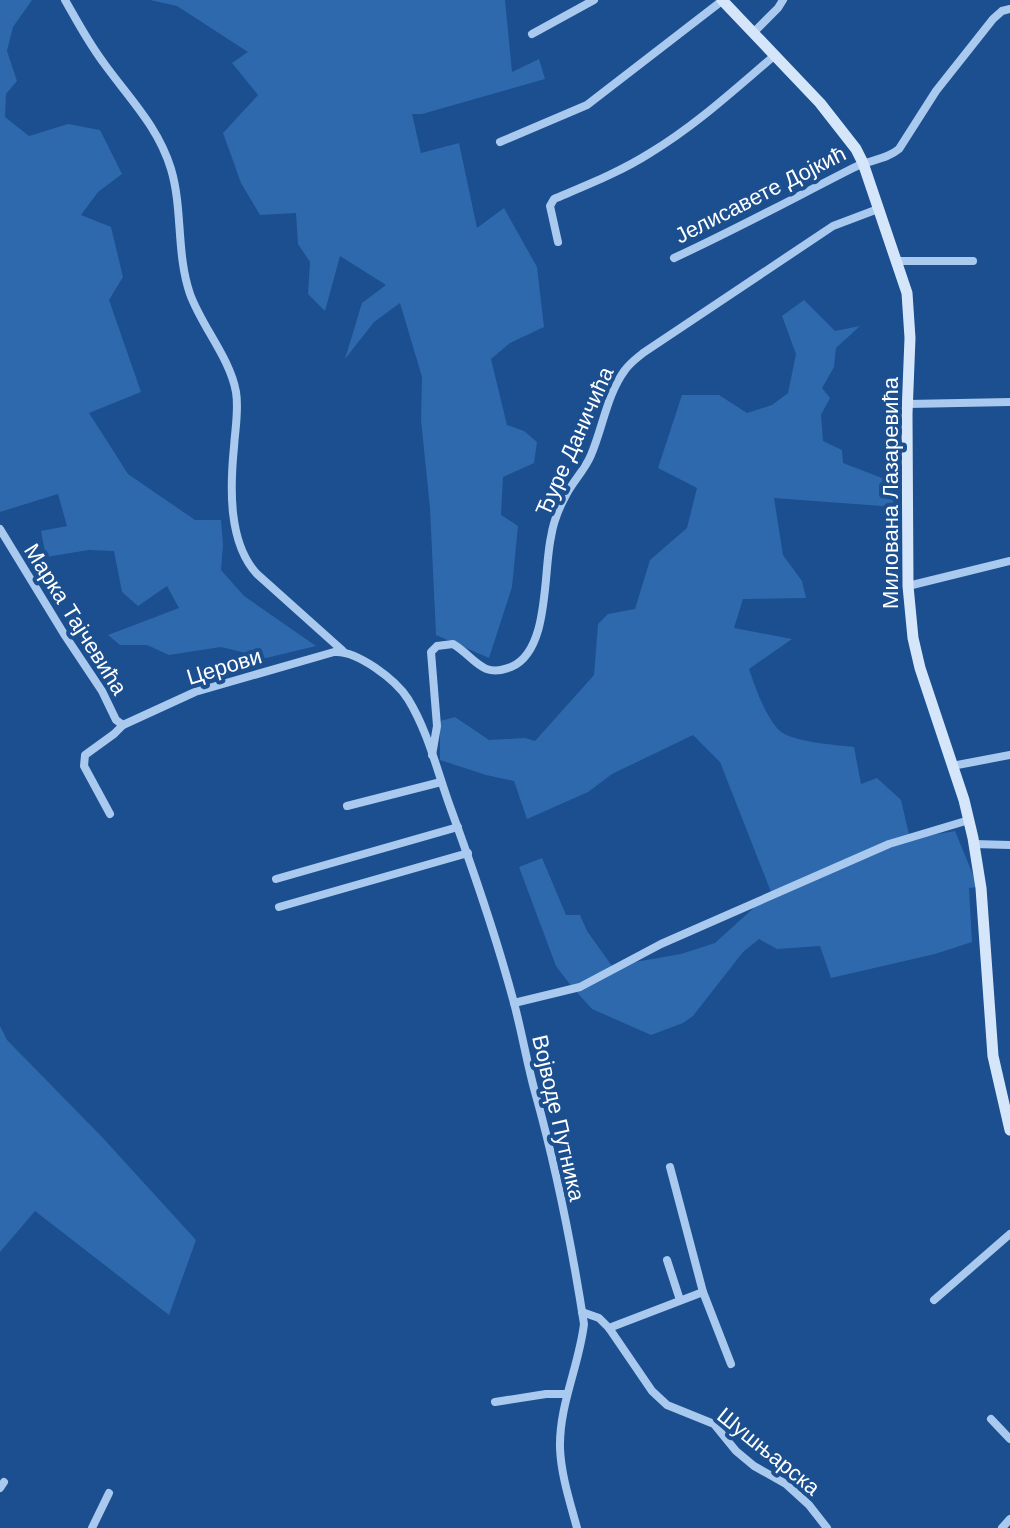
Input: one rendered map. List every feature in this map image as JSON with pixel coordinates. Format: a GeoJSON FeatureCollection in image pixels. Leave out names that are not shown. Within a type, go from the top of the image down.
{"type":"FeatureCollection","features":[{"type":"Feature","properties":{"kind":"street"},"geometry":{"type":"LineString","coordinates":[[65,0],[103,62],[148,122],[170,166],[176,187],[181,258],[186,280],[196,309],[229,372],[236,393],[232,468],[235,533],[243,554],[257,574],[343,651]]}},
{"type":"Feature","properties":{"kind":"street"},"geometry":{"type":"LineString","coordinates":[[532,34],[594,0]]}},
{"type":"Feature","properties":{"kind":"street"},"geometry":{"type":"LineString","coordinates":[[500,142],[587,105],[723,0]]}},
{"type":"Feature","properties":{"kind":"street","name":"Милована Лазаревића"},"geometry":{"type":"LineString","coordinates":[[723,0],[856,149],[904,281],[910,338],[908,586],[916,656],[974,844],[981,888],[993,1056],[1010,1130]]}},
{"type":"Feature","properties":{"kind":"street"},"geometry":{"type":"LineString","coordinates":[[753,33],[783,0]]}},
{"type":"Feature","properties":{"kind":"street","name":"Јелисавете Дојкић"},"geometry":{"type":"LineString","coordinates":[[674,258],[863,163],[891,155],[899,149],[936,91],[993,19],[1010,9]]}},
{"type":"Feature","properties":{"kind":"street"},"geometry":{"type":"LineString","coordinates":[[558,242],[550,206],[554,199],[602,179],[651,153],[702,117],[774,56]]}},
{"type":"Feature","properties":{"kind":"street","name":"Ђуре Даничића"},"geometry":{"type":"LineString","coordinates":[[432,755],[437,726],[431,652],[437,646],[453,644],[470,655],[479,667],[487,670],[513,667],[528,653],[536,640],[542,614],[551,536],[565,497],[590,458],[613,389],[627,367],[643,353],[833,226],[878,209]]}},
{"type":"Feature","properties":{"kind":"street"},"geometry":{"type":"LineString","coordinates":[[895,261],[973,261]]}},
{"type":"Feature","properties":{"kind":"street"},"geometry":{"type":"LineString","coordinates":[[908,404],[1010,402]]}},
{"type":"Feature","properties":{"kind":"street","name":"Марка Тајчевића"},"geometry":{"type":"LineString","coordinates":[[0,529],[102,691],[116,720],[123,725]]}},
{"type":"Feature","properties":{"kind":"street"},"geometry":{"type":"LineString","coordinates":[[908,586],[1010,561]]}},
{"type":"Feature","properties":{"kind":"street","name":"Церови"},"geometry":{"type":"LineString","coordinates":[[110,814],[83,761],[87,753],[123,725],[195,692],[343,651]]}},
{"type":"Feature","properties":{"kind":"street","name":"Војводе Путника"},"geometry":{"type":"LineString","coordinates":[[343,651],[394,681],[408,698],[422,725],[468,853],[514,1003],[549,1143],[584,1324],[581,1347],[567,1394],[560,1448],[577,1528]]}},
{"type":"Feature","properties":{"kind":"street"},"geometry":{"type":"LineString","coordinates":[[952,766],[1010,755]]}},
{"type":"Feature","properties":{"kind":"street"},"geometry":{"type":"LineString","coordinates":[[347,806],[441,782]]}},
{"type":"Feature","properties":{"kind":"street"},"geometry":{"type":"LineString","coordinates":[[514,1003],[580,987],[661,944],[875,850],[969,820]]}},
{"type":"Feature","properties":{"kind":"street"},"geometry":{"type":"LineString","coordinates":[[276,879],[458,827]]}},
{"type":"Feature","properties":{"kind":"street"},"geometry":{"type":"LineString","coordinates":[[974,844],[1010,845]]}},
{"type":"Feature","properties":{"kind":"street"},"geometry":{"type":"LineString","coordinates":[[279,907],[468,853]]}},
{"type":"Feature","properties":{"kind":"street"},"geometry":{"type":"LineString","coordinates":[[670,1167],[703,1292],[731,1364]]}},
{"type":"Feature","properties":{"kind":"street"},"geometry":{"type":"LineString","coordinates":[[934,1300],[1010,1234]]}},
{"type":"Feature","properties":{"kind":"street"},"geometry":{"type":"LineString","coordinates":[[667,1260],[680,1300]]}},
{"type":"Feature","properties":{"kind":"street"},"geometry":{"type":"LineString","coordinates":[[609,1328],[703,1292]]}},
{"type":"Feature","properties":{"kind":"street","name":"Шушњарска"},"geometry":{"type":"LineString","coordinates":[[582,1312],[599,1318],[609,1328],[652,1391],[667,1405],[714,1424],[736,1451],[754,1466],[786,1484],[809,1505],[827,1528]]}},
{"type":"Feature","properties":{"kind":"street"},"geometry":{"type":"LineString","coordinates":[[495,1402],[567,1394]]}},
{"type":"Feature","properties":{"kind":"street"},"geometry":{"type":"LineString","coordinates":[[991,1419],[1010,1439]]}},
{"type":"Feature","properties":{"kind":"street"},"geometry":{"type":"LineString","coordinates":[[92,1528],[109,1493]]}},
{"type":"Feature","properties":{"kind":"street"},"geometry":{"type":"LineString","coordinates":[[1002,1528],[1010,1519]]}},
{"type":"Feature","properties":{"kind":"shaded area"},"geometry":{"type":"Polygon","coordinates":[[[0,0],[32,0],[13,27],[7,51],[17,81],[6,94],[5,117],[29,136],[68,124],[100,130],[122,174],[98,192],[81,215],[111,227],[123,277],[109,300],[141,392],[89,413],[128,474],[195,520],[221,520],[221,570],[244,596],[316,646],[266,658],[221,647],[169,655],[147,645],[120,645],[108,635],[179,608],[167,586],[138,606],[122,592],[114,551],[89,550],[46,557],[41,531],[67,526],[58,494],[0,512],[0,0]]]}},
{"type":"Feature","properties":{"kind":"shaded area"},"geometry":{"type":"Polygon","coordinates":[[[150,0],[505,0],[512,72],[539,59],[545,79],[422,114],[412,114],[421,153],[459,143],[477,228],[504,208],[537,267],[544,327],[510,343],[491,359],[507,425],[524,431],[537,442],[534,463],[503,477],[501,515],[518,526],[512,587],[489,658],[436,635],[430,508],[421,420],[422,377],[400,303],[374,322],[345,359],[362,303],[386,285],[340,256],[325,311],[308,294],[310,262],[298,244],[296,213],[260,215],[241,183],[223,133],[258,95],[232,63],[248,52],[177,6],[150,0]]]}},
{"type":"Feature","properties":{"kind":"shaded area"},"geometry":{"type":"Polygon","coordinates":[[[804,300],[835,331],[860,326],[836,348],[834,367],[822,388],[830,398],[821,415],[823,441],[842,450],[843,463],[895,483],[895,507],[774,498],[783,555],[802,581],[806,598],[743,599],[734,628],[792,639],[749,669],[766,710],[780,731],[804,740],[854,747],[861,784],[877,778],[901,800],[910,839],[955,831],[978,887],[969,888],[972,942],[935,954],[831,978],[820,946],[777,949],[759,939],[743,952],[693,1016],[651,1035],[592,1009],[572,987],[556,966],[519,867],[542,858],[566,915],[580,915],[587,931],[612,966],[681,954],[715,943],[771,892],[720,762],[693,735],[612,774],[588,792],[527,819],[514,781],[440,760],[440,721],[455,717],[489,740],[525,738],[535,741],[594,675],[598,624],[608,614],[635,609],[650,560],[687,528],[697,488],[658,468],[682,395],[719,395],[747,413],[772,405],[788,393],[796,354],[782,316],[804,300]]]}},
{"type":"Feature","properties":{"kind":"shaded area"},"geometry":{"type":"Polygon","coordinates":[[[0,1026],[7,1040],[102,1137],[196,1240],[169,1315],[35,1211],[0,1252],[0,1026]]]}}]}
